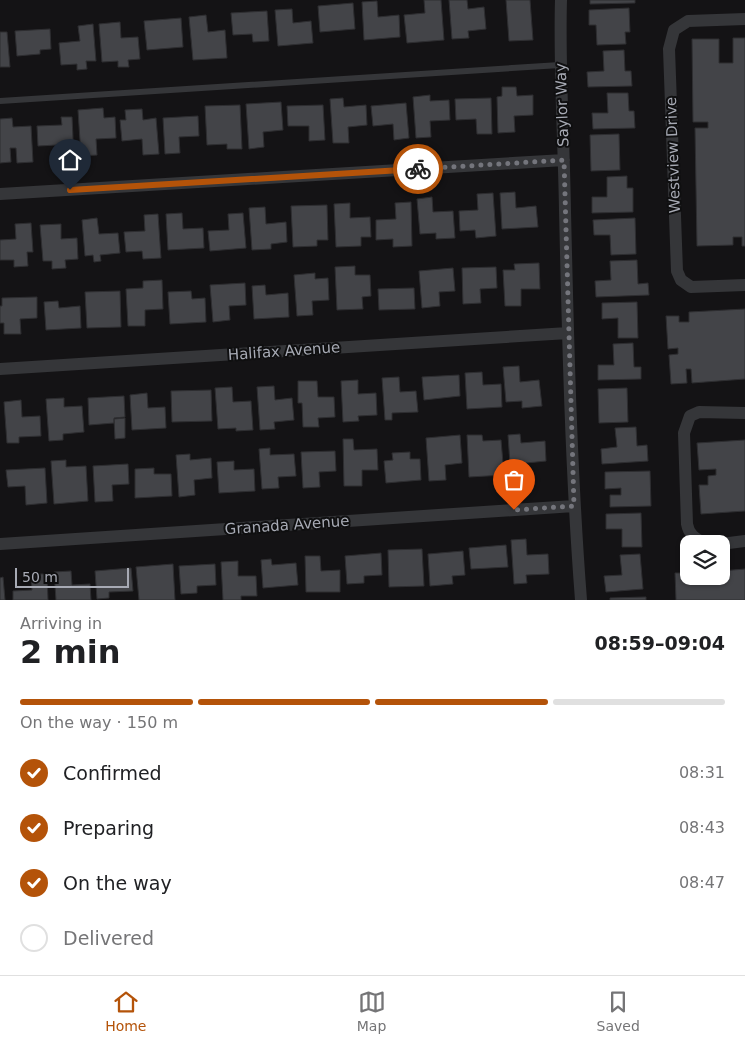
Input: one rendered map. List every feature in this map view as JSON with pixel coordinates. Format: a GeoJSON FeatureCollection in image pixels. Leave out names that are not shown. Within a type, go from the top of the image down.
{"type":"FeatureCollection","features":[{"type":"Feature","properties":{"kind":"street","name":"Saylor Way"},"geometry":{"type":"LineString","coordinates":[[561,0],[560,66],[574,506],[582,600]]}},
{"type":"Feature","properties":{"kind":"street","name":"Westview Drive"},"geometry":{"type":"LineString","coordinates":[[745,19],[688,20],[674,30],[669,49],[677,271],[681,280],[691,287],[745,285]]}},
{"type":"Feature","properties":{"kind":"street"},"geometry":{"type":"LineString","coordinates":[[0,194],[564,160]]}},
{"type":"Feature","properties":{"kind":"street","name":"Halifax Avenue"},"geometry":{"type":"LineString","coordinates":[[0,368],[568,334]]}},
{"type":"Feature","properties":{"kind":"street"},"geometry":{"type":"LineString","coordinates":[[691,535],[688,532],[687,524],[684,433],[690,416],[699,412],[745,413]]}},
{"type":"Feature","properties":{"kind":"street","name":"Granada Avenue"},"geometry":{"type":"LineString","coordinates":[[0,544],[574,506]]}},
{"type":"Feature","properties":{"kind":"street"},"geometry":{"type":"LineString","coordinates":[[730,543],[745,541]]}},
{"type":"Feature","properties":{"kind":"lane"},"geometry":{"type":"LineString","coordinates":[[0,101],[560,66]]}},
{"type":"Feature","properties":{"kind":"building"},"geometry":{"type":"Polygon","coordinates":[[[424,0],[441,0],[444,40],[407,43],[404,15],[425,13],[424,0]]]}},
{"type":"Feature","properties":{"kind":"building"},"geometry":{"type":"Polygon","coordinates":[[[449,0],[467,0],[468,9],[484,7],[486,29],[468,31],[469,38],[452,39],[449,0]]]}},
{"type":"Feature","properties":{"kind":"building"},"geometry":{"type":"Polygon","coordinates":[[[506,0],[530,0],[533,40],[509,41],[506,0]]]}},
{"type":"Feature","properties":{"kind":"building"},"geometry":{"type":"Polygon","coordinates":[[[590,0],[635,0],[635,3],[590,4],[590,0]]]}},
{"type":"Feature","properties":{"kind":"building"},"geometry":{"type":"Polygon","coordinates":[[[377,1],[378,17],[399,15],[400,37],[364,40],[362,2],[377,1]]]}},
{"type":"Feature","properties":{"kind":"building"},"geometry":{"type":"Polygon","coordinates":[[[353,3],[355,29],[320,32],[318,6],[353,3]]]}},
{"type":"Feature","properties":{"kind":"building"},"geometry":{"type":"Polygon","coordinates":[[[629,8],[630,32],[625,32],[626,44],[597,45],[596,25],[589,25],[589,10],[629,8]]]}},
{"type":"Feature","properties":{"kind":"building"},"geometry":{"type":"Polygon","coordinates":[[[292,9],[293,23],[311,21],[313,43],[278,46],[275,10],[292,9]]]}},
{"type":"Feature","properties":{"kind":"building"},"geometry":{"type":"Polygon","coordinates":[[[267,11],[269,41],[253,42],[252,34],[233,35],[231,13],[267,11]]]}},
{"type":"Feature","properties":{"kind":"building"},"geometry":{"type":"Polygon","coordinates":[[[206,15],[208,32],[225,30],[227,58],[193,60],[189,17],[206,15]]]}},
{"type":"Feature","properties":{"kind":"building"},"geometry":{"type":"Polygon","coordinates":[[[181,18],[183,47],[147,50],[144,21],[181,18]]]}},
{"type":"Feature","properties":{"kind":"building"},"geometry":{"type":"Polygon","coordinates":[[[120,22],[121,38],[138,37],[140,59],[128,60],[129,67],[118,67],[118,61],[102,62],[99,24],[120,22]]]}},
{"type":"Feature","properties":{"kind":"building"},"geometry":{"type":"Polygon","coordinates":[[[93,24],[96,61],[86,61],[87,69],[77,70],[77,64],[61,65],[59,43],[80,41],[78,26],[93,24]]]}},
{"type":"Feature","properties":{"kind":"building"},"geometry":{"type":"Polygon","coordinates":[[[50,29],[51,49],[40,50],[40,54],[17,56],[15,31],[50,29]]]}},
{"type":"Feature","properties":{"kind":"building"},"geometry":{"type":"Polygon","coordinates":[[[0,32],[7,32],[10,67],[0,67],[0,32]]]}},
{"type":"Feature","properties":{"kind":"building"},"geometry":{"type":"Polygon","coordinates":[[[733,38],[745,38],[745,246],[742,246],[742,237],[733,237],[733,245],[697,246],[695,128],[708,128],[708,122],[693,122],[692,39],[719,39],[719,63],[733,63],[733,38]]]}},
{"type":"Feature","properties":{"kind":"building"},"geometry":{"type":"Polygon","coordinates":[[[624,50],[625,71],[631,71],[632,86],[588,87],[587,72],[604,71],[603,51],[624,50]]]}},
{"type":"Feature","properties":{"kind":"building"},"geometry":{"type":"Polygon","coordinates":[[[502,87],[516,87],[517,96],[533,95],[533,115],[514,116],[515,132],[498,133],[497,97],[502,96],[502,87]]]}},
{"type":"Feature","properties":{"kind":"building"},"geometry":{"type":"Polygon","coordinates":[[[607,93],[628,93],[629,111],[634,111],[635,128],[593,129],[592,113],[608,113],[607,93]]]}},
{"type":"Feature","properties":{"kind":"building"},"geometry":{"type":"Polygon","coordinates":[[[430,95],[430,101],[449,100],[450,120],[430,121],[431,137],[416,138],[413,97],[430,95]]]}},
{"type":"Feature","properties":{"kind":"building"},"geometry":{"type":"Polygon","coordinates":[[[343,98],[344,107],[366,105],[367,125],[348,127],[349,143],[333,143],[330,99],[343,98]]]}},
{"type":"Feature","properties":{"kind":"building"},"geometry":{"type":"Polygon","coordinates":[[[491,98],[492,134],[477,134],[476,119],[456,120],[455,99],[491,98]]]}},
{"type":"Feature","properties":{"kind":"building"},"geometry":{"type":"Polygon","coordinates":[[[281,102],[283,130],[263,132],[264,147],[249,149],[246,104],[281,102]]]}},
{"type":"Feature","properties":{"kind":"building"},"geometry":{"type":"Polygon","coordinates":[[[406,103],[409,138],[394,140],[393,124],[373,126],[371,106],[406,103]]]}},
{"type":"Feature","properties":{"kind":"building"},"geometry":{"type":"Polygon","coordinates":[[[240,105],[242,149],[227,149],[227,144],[207,145],[205,106],[240,105]]]}},
{"type":"Feature","properties":{"kind":"building"},"geometry":{"type":"Polygon","coordinates":[[[323,105],[325,140],[309,141],[309,126],[288,126],[287,106],[323,105]]]}},
{"type":"Feature","properties":{"kind":"building"},"geometry":{"type":"Polygon","coordinates":[[[103,108],[104,118],[115,117],[116,138],[96,139],[97,155],[81,156],[78,110],[103,108]]]}},
{"type":"Feature","properties":{"kind":"building"},"geometry":{"type":"Polygon","coordinates":[[[142,109],[143,120],[156,118],[159,154],[143,155],[142,139],[122,141],[120,120],[126,120],[125,110],[142,109]]]}},
{"type":"Feature","properties":{"kind":"building"},"geometry":{"type":"Polygon","coordinates":[[[198,116],[199,136],[179,137],[180,153],[165,154],[163,118],[198,116]]]}},
{"type":"Feature","properties":{"kind":"building"},"geometry":{"type":"Polygon","coordinates":[[[61,117],[72,117],[74,159],[57,160],[57,145],[38,146],[37,126],[62,125],[61,117]]]}},
{"type":"Feature","properties":{"kind":"building"},"geometry":{"type":"Polygon","coordinates":[[[12,118],[13,127],[31,126],[33,162],[17,163],[16,148],[10,148],[11,162],[0,163],[0,119],[12,118]]]}},
{"type":"Feature","properties":{"kind":"building"},"geometry":{"type":"Polygon","coordinates":[[[619,134],[620,170],[591,171],[590,135],[619,134]]]}},
{"type":"Feature","properties":{"kind":"building"},"geometry":{"type":"Polygon","coordinates":[[[627,176],[627,188],[633,188],[633,212],[592,213],[592,197],[607,197],[607,177],[627,176]]]}},
{"type":"Feature","properties":{"kind":"building"},"geometry":{"type":"Polygon","coordinates":[[[515,192],[516,208],[536,206],[538,227],[502,229],[500,193],[515,192]]]}},
{"type":"Feature","properties":{"kind":"building"},"geometry":{"type":"Polygon","coordinates":[[[493,193],[496,236],[476,238],[475,230],[460,231],[459,211],[478,210],[477,194],[493,193]]]}},
{"type":"Feature","properties":{"kind":"building"},"geometry":{"type":"Polygon","coordinates":[[[432,197],[433,212],[453,211],[455,238],[436,239],[436,233],[420,234],[417,199],[432,197]]]}},
{"type":"Feature","properties":{"kind":"building"},"geometry":{"type":"Polygon","coordinates":[[[411,202],[412,246],[393,247],[393,239],[376,240],[376,220],[396,219],[395,203],[411,202]]]}},
{"type":"Feature","properties":{"kind":"building"},"geometry":{"type":"Polygon","coordinates":[[[350,203],[350,218],[370,217],[371,237],[361,237],[361,246],[336,247],[334,204],[350,203]]]}},
{"type":"Feature","properties":{"kind":"building"},"geometry":{"type":"Polygon","coordinates":[[[327,205],[328,240],[317,240],[317,246],[293,247],[291,206],[327,205]]]}},
{"type":"Feature","properties":{"kind":"building"},"geometry":{"type":"Polygon","coordinates":[[[265,207],[266,224],[286,222],[287,242],[271,244],[271,249],[252,250],[249,208],[265,207]]]}},
{"type":"Feature","properties":{"kind":"building"},"geometry":{"type":"Polygon","coordinates":[[[182,213],[183,229],[203,228],[204,248],[168,250],[166,214],[182,213]]]}},
{"type":"Feature","properties":{"kind":"building"},"geometry":{"type":"Polygon","coordinates":[[[243,213],[246,248],[210,251],[208,231],[229,230],[228,214],[243,213]]]}},
{"type":"Feature","properties":{"kind":"building"},"geometry":{"type":"Polygon","coordinates":[[[158,214],[161,258],[143,259],[142,251],[126,252],[124,232],[145,231],[144,215],[158,214]]]}},
{"type":"Feature","properties":{"kind":"building"},"geometry":{"type":"Polygon","coordinates":[[[97,218],[99,234],[118,233],[120,253],[100,255],[101,261],[94,262],[93,255],[85,256],[82,220],[97,218]]]}},
{"type":"Feature","properties":{"kind":"building"},"geometry":{"type":"Polygon","coordinates":[[[635,218],[636,254],[611,255],[610,235],[594,235],[593,220],[635,218]]]}},
{"type":"Feature","properties":{"kind":"building"},"geometry":{"type":"Polygon","coordinates":[[[31,223],[33,252],[27,252],[28,266],[14,267],[14,260],[0,260],[0,240],[16,239],[15,224],[31,223]]]}},
{"type":"Feature","properties":{"kind":"building"},"geometry":{"type":"Polygon","coordinates":[[[61,224],[61,239],[77,238],[78,259],[65,260],[66,268],[52,269],[52,261],[43,261],[40,225],[61,224]]]}},
{"type":"Feature","properties":{"kind":"building"},"geometry":{"type":"Polygon","coordinates":[[[637,260],[638,284],[648,283],[649,295],[596,297],[595,281],[611,280],[610,261],[637,260]]]}},
{"type":"Feature","properties":{"kind":"building"},"geometry":{"type":"Polygon","coordinates":[[[539,263],[540,289],[521,289],[521,306],[505,306],[503,270],[515,270],[514,264],[539,263]]]}},
{"type":"Feature","properties":{"kind":"building"},"geometry":{"type":"Polygon","coordinates":[[[355,266],[355,275],[370,275],[371,296],[362,297],[363,309],[337,310],[335,267],[355,266]]]}},
{"type":"Feature","properties":{"kind":"building"},"geometry":{"type":"Polygon","coordinates":[[[496,267],[497,288],[480,289],[481,303],[463,304],[462,268],[496,267]]]}},
{"type":"Feature","properties":{"kind":"building"},"geometry":{"type":"Polygon","coordinates":[[[453,268],[455,291],[439,292],[440,306],[422,308],[419,271],[453,268]]]}},
{"type":"Feature","properties":{"kind":"building"},"geometry":{"type":"Polygon","coordinates":[[[315,273],[315,279],[328,278],[329,300],[312,301],[313,315],[297,316],[294,275],[315,273]]]}},
{"type":"Feature","properties":{"kind":"building"},"geometry":{"type":"Polygon","coordinates":[[[162,280],[163,309],[145,310],[145,326],[128,326],[126,289],[143,288],[143,281],[162,280]]]}},
{"type":"Feature","properties":{"kind":"building"},"geometry":{"type":"Polygon","coordinates":[[[245,283],[246,305],[229,306],[230,320],[213,322],[210,285],[245,283]]]}},
{"type":"Feature","properties":{"kind":"building"},"geometry":{"type":"Polygon","coordinates":[[[265,285],[266,295],[288,293],[289,317],[254,319],[252,286],[265,285]]]}},
{"type":"Feature","properties":{"kind":"building"},"geometry":{"type":"Polygon","coordinates":[[[414,288],[415,309],[379,310],[378,289],[414,288]]]}},
{"type":"Feature","properties":{"kind":"building"},"geometry":{"type":"Polygon","coordinates":[[[120,291],[121,327],[87,328],[85,292],[120,291]]]}},
{"type":"Feature","properties":{"kind":"building"},"geometry":{"type":"Polygon","coordinates":[[[191,291],[192,299],[205,298],[206,322],[170,324],[168,292],[191,291]]]}},
{"type":"Feature","properties":{"kind":"building"},"geometry":{"type":"Polygon","coordinates":[[[37,297],[37,318],[20,319],[21,334],[4,334],[4,323],[0,323],[2,298],[37,297]]]}},
{"type":"Feature","properties":{"kind":"building"},"geometry":{"type":"Polygon","coordinates":[[[58,301],[59,308],[80,306],[81,328],[46,330],[44,302],[58,301]]]}},
{"type":"Feature","properties":{"kind":"building"},"geometry":{"type":"Polygon","coordinates":[[[637,302],[638,338],[618,338],[618,318],[602,319],[602,303],[637,302]]]}},
{"type":"Feature","properties":{"kind":"building"},"geometry":{"type":"Polygon","coordinates":[[[745,309],[745,379],[692,383],[691,369],[686,369],[687,383],[671,384],[669,355],[678,354],[678,348],[668,349],[666,316],[679,316],[679,322],[689,322],[689,312],[745,309]]]}},
{"type":"Feature","properties":{"kind":"building"},"geometry":{"type":"Polygon","coordinates":[[[633,343],[634,367],[641,367],[641,379],[598,380],[598,365],[614,365],[613,344],[633,343]]]}},
{"type":"Feature","properties":{"kind":"building"},"geometry":{"type":"Polygon","coordinates":[[[519,366],[520,382],[539,380],[542,406],[522,408],[522,401],[506,402],[503,367],[519,366]]]}},
{"type":"Feature","properties":{"kind":"building"},"geometry":{"type":"Polygon","coordinates":[[[482,372],[483,385],[501,384],[502,407],[467,409],[465,373],[482,372]]]}},
{"type":"Feature","properties":{"kind":"building"},"geometry":{"type":"Polygon","coordinates":[[[459,375],[460,396],[424,400],[422,377],[459,375]]]}},
{"type":"Feature","properties":{"kind":"building"},"geometry":{"type":"Polygon","coordinates":[[[399,377],[400,392],[416,391],[418,412],[392,413],[392,420],[385,420],[382,378],[399,377]]]}},
{"type":"Feature","properties":{"kind":"building"},"geometry":{"type":"Polygon","coordinates":[[[358,380],[358,394],[376,393],[377,415],[358,416],[359,421],[343,422],[341,381],[358,380]]]}},
{"type":"Feature","properties":{"kind":"building"},"geometry":{"type":"Polygon","coordinates":[[[298,381],[317,381],[318,397],[334,397],[335,417],[318,418],[319,427],[303,427],[302,403],[298,403],[298,381]]]}},
{"type":"Feature","properties":{"kind":"building"},"geometry":{"type":"Polygon","coordinates":[[[274,386],[275,400],[292,398],[294,420],[274,422],[275,429],[260,430],[257,387],[274,386]]]}},
{"type":"Feature","properties":{"kind":"building"},"geometry":{"type":"Polygon","coordinates":[[[232,387],[233,402],[251,401],[253,430],[236,431],[236,428],[218,429],[215,388],[232,387]]]}},
{"type":"Feature","properties":{"kind":"building"},"geometry":{"type":"Polygon","coordinates":[[[627,388],[628,422],[599,423],[598,389],[627,388]]]}},
{"type":"Feature","properties":{"kind":"building"},"geometry":{"type":"Polygon","coordinates":[[[211,390],[212,421],[172,422],[171,391],[211,390]]]}},
{"type":"Feature","properties":{"kind":"building"},"geometry":{"type":"Polygon","coordinates":[[[147,393],[148,408],[165,407],[166,428],[132,430],[130,395],[147,393]]]}},
{"type":"Feature","properties":{"kind":"building"},"geometry":{"type":"Polygon","coordinates":[[[124,396],[125,417],[114,418],[114,423],[89,425],[88,398],[124,396]]]}},
{"type":"Feature","properties":{"kind":"building"},"geometry":{"type":"Polygon","coordinates":[[[64,398],[64,407],[82,406],[84,432],[63,434],[63,440],[49,441],[46,399],[64,398]]]}},
{"type":"Feature","properties":{"kind":"building"},"geometry":{"type":"Polygon","coordinates":[[[21,400],[22,417],[40,416],[41,436],[19,437],[19,443],[7,443],[4,402],[21,400]]]}},
{"type":"Feature","properties":{"kind":"building"},"geometry":{"type":"Polygon","coordinates":[[[125,418],[125,438],[115,439],[114,419],[125,418]]]}},
{"type":"Feature","properties":{"kind":"building"},"geometry":{"type":"Polygon","coordinates":[[[636,427],[637,446],[647,445],[648,461],[602,464],[601,449],[617,447],[615,428],[636,427]]]}},
{"type":"Feature","properties":{"kind":"building"},"geometry":{"type":"Polygon","coordinates":[[[520,434],[521,443],[545,441],[546,461],[526,463],[527,478],[511,479],[508,435],[520,434]]]}},
{"type":"Feature","properties":{"kind":"building"},"geometry":{"type":"Polygon","coordinates":[[[460,435],[462,463],[445,465],[446,480],[429,481],[426,438],[460,435]]]}},
{"type":"Feature","properties":{"kind":"building"},"geometry":{"type":"Polygon","coordinates":[[[467,435],[482,435],[483,441],[501,440],[504,475],[469,477],[467,435]]]}},
{"type":"Feature","properties":{"kind":"building"},"geometry":{"type":"Polygon","coordinates":[[[343,439],[353,439],[354,450],[377,449],[378,470],[362,470],[362,486],[344,486],[343,439]]]}},
{"type":"Feature","properties":{"kind":"building"},"geometry":{"type":"Polygon","coordinates":[[[745,440],[745,511],[701,514],[699,485],[708,485],[708,476],[716,475],[716,469],[699,470],[697,443],[745,440]]]}},
{"type":"Feature","properties":{"kind":"building"},"geometry":{"type":"Polygon","coordinates":[[[270,448],[270,455],[294,454],[296,476],[278,477],[279,488],[262,489],[259,449],[270,448]]]}},
{"type":"Feature","properties":{"kind":"building"},"geometry":{"type":"Polygon","coordinates":[[[335,451],[336,471],[319,472],[320,487],[303,488],[301,452],[335,451]]]}},
{"type":"Feature","properties":{"kind":"building"},"geometry":{"type":"Polygon","coordinates":[[[410,452],[410,459],[420,459],[421,480],[386,483],[384,461],[393,460],[392,453],[410,452]]]}},
{"type":"Feature","properties":{"kind":"building"},"geometry":{"type":"Polygon","coordinates":[[[190,454],[190,460],[211,458],[212,478],[194,480],[195,495],[179,497],[176,455],[190,454]]]}},
{"type":"Feature","properties":{"kind":"building"},"geometry":{"type":"Polygon","coordinates":[[[66,460],[66,467],[86,466],[88,501],[54,504],[51,461],[66,460]]]}},
{"type":"Feature","properties":{"kind":"building"},"geometry":{"type":"Polygon","coordinates":[[[234,461],[234,470],[254,469],[255,491],[219,493],[217,462],[234,461]]]}},
{"type":"Feature","properties":{"kind":"building"},"geometry":{"type":"Polygon","coordinates":[[[128,464],[129,484],[112,485],[113,501],[95,502],[93,466],[128,464]]]}},
{"type":"Feature","properties":{"kind":"building"},"geometry":{"type":"Polygon","coordinates":[[[45,468],[47,503],[26,505],[25,486],[8,487],[6,470],[45,468]]]}},
{"type":"Feature","properties":{"kind":"building"},"geometry":{"type":"Polygon","coordinates":[[[154,468],[154,474],[171,474],[172,496],[135,498],[135,469],[154,468]]]}},
{"type":"Feature","properties":{"kind":"building"},"geometry":{"type":"Polygon","coordinates":[[[650,471],[651,506],[610,507],[610,495],[621,495],[621,488],[605,489],[605,472],[650,471]]]}},
{"type":"Feature","properties":{"kind":"building"},"geometry":{"type":"Polygon","coordinates":[[[641,513],[642,547],[622,547],[622,529],[606,529],[606,514],[641,513]]]}},
{"type":"Feature","properties":{"kind":"building"},"geometry":{"type":"Polygon","coordinates":[[[526,539],[527,555],[548,554],[549,574],[526,575],[527,583],[514,584],[511,540],[526,539]]]}},
{"type":"Feature","properties":{"kind":"building"},"geometry":{"type":"Polygon","coordinates":[[[506,545],[508,567],[471,569],[469,548],[506,545]]]}},
{"type":"Feature","properties":{"kind":"building"},"geometry":{"type":"Polygon","coordinates":[[[422,549],[424,586],[389,587],[388,550],[422,549]]]}},
{"type":"Feature","properties":{"kind":"building"},"geometry":{"type":"Polygon","coordinates":[[[463,551],[465,575],[452,576],[453,584],[430,586],[428,554],[463,551]]]}},
{"type":"Feature","properties":{"kind":"building"},"geometry":{"type":"Polygon","coordinates":[[[381,553],[382,575],[364,576],[364,583],[347,584],[345,556],[381,553]]]}},
{"type":"Feature","properties":{"kind":"building"},"geometry":{"type":"Polygon","coordinates":[[[640,554],[643,589],[606,592],[604,576],[622,575],[620,555],[640,554]]]}},
{"type":"Feature","properties":{"kind":"building"},"geometry":{"type":"Polygon","coordinates":[[[305,556],[320,556],[321,571],[340,570],[340,592],[306,592],[305,556]]]}},
{"type":"Feature","properties":{"kind":"building"},"geometry":{"type":"Polygon","coordinates":[[[271,559],[272,565],[296,563],[298,585],[263,588],[261,560],[271,559]]]}},
{"type":"Feature","properties":{"kind":"building"},"geometry":{"type":"Polygon","coordinates":[[[238,561],[238,576],[256,576],[257,596],[241,596],[241,600],[223,600],[221,562],[238,561]]]}},
{"type":"Feature","properties":{"kind":"building"},"geometry":{"type":"Polygon","coordinates":[[[173,564],[175,600],[139,600],[136,567],[173,564]]]}},
{"type":"Feature","properties":{"kind":"building"},"geometry":{"type":"Polygon","coordinates":[[[215,564],[216,585],[197,586],[197,593],[181,594],[179,566],[215,564]]]}},
{"type":"Feature","properties":{"kind":"building"},"geometry":{"type":"Polygon","coordinates":[[[131,568],[133,591],[109,592],[109,598],[97,599],[95,571],[131,568]]]}},
{"type":"Feature","properties":{"kind":"building"},"geometry":{"type":"Polygon","coordinates":[[[745,569],[745,600],[676,600],[675,573],[680,573],[680,585],[730,585],[730,570],[745,569]]]}},
{"type":"Feature","properties":{"kind":"building"},"geometry":{"type":"Polygon","coordinates":[[[71,571],[72,585],[90,584],[91,600],[56,600],[54,572],[71,571]]]}},
{"type":"Feature","properties":{"kind":"building"},"geometry":{"type":"Polygon","coordinates":[[[31,574],[47,574],[48,600],[13,600],[13,591],[32,590],[31,574]]]}},
{"type":"Feature","properties":{"kind":"building"},"geometry":{"type":"Polygon","coordinates":[[[3,577],[5,600],[0,600],[0,578],[3,577]]]}},
{"type":"Feature","properties":{"kind":"building"},"geometry":{"type":"Polygon","coordinates":[[[646,597],[646,600],[610,600],[610,598],[646,597]]]}},
{"type":"Feature","properties":{"kind":"way so far"},"geometry":{"type":"LineString","coordinates":[[418,169],[564,160],[574,506],[514,510]]}},
{"type":"Feature","properties":{"kind":"route"},"geometry":{"type":"LineString","coordinates":[[70,190],[418,169]]}}]}
